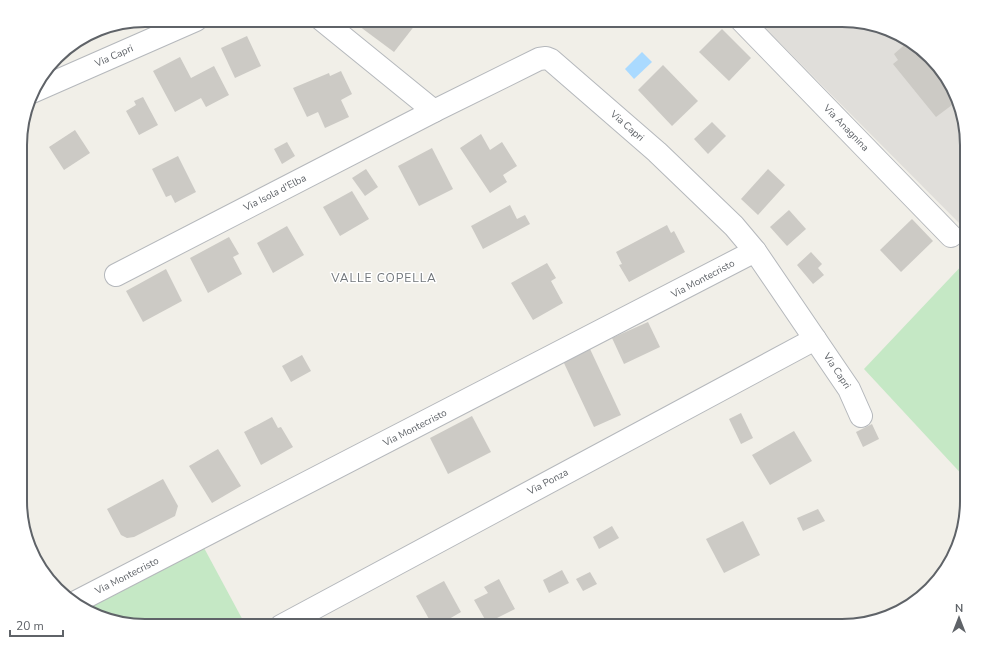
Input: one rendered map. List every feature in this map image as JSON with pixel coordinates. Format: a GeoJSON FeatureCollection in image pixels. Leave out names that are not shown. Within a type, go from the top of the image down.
{"type":"FeatureCollection","features":[{"type":"Feature","properties":{"kind":"street","name":"Via Capri"},"geometry":{"type":"LineString","coordinates":[[42,88],[180,27]]}},
{"type":"Feature","properties":{"kind":"street"},"geometry":{"type":"LineString","coordinates":[[331,27],[434,111]]}},
{"type":"Feature","properties":{"kind":"street","name":"Via Anagnina"},"geometry":{"type":"LineString","coordinates":[[748,27],[951,236]]}},
{"type":"Feature","properties":{"kind":"street","name":"Via Capri"},"geometry":{"type":"LineString","coordinates":[[434,111],[539,59],[549,59],[657,152],[734,226],[755,251],[849,389],[861,416]]}},
{"type":"Feature","properties":{"kind":"street","name":"Via Isola d'Elba"},"geometry":{"type":"LineString","coordinates":[[116,275],[434,111]]}},
{"type":"Feature","properties":{"kind":"street","name":"Via Montecristo"},"geometry":{"type":"LineString","coordinates":[[82,600],[755,251]]}},
{"type":"Feature","properties":{"kind":"street","name":"Via Ponza"},"geometry":{"type":"LineString","coordinates":[[294,619],[815,339]]}},
{"type":"Feature","properties":{"kind":"shaded area"},"geometry":{"type":"Polygon","coordinates":[[[764,27],[842,27],[865,29],[880,33],[894,39],[914,51],[936,73],[951,100],[959,130],[960,224],[764,27]]]}},
{"type":"Feature","properties":{"kind":"green space"},"geometry":{"type":"Polygon","coordinates":[[[960,267],[960,472],[864,369],[960,267]]]}},
{"type":"Feature","properties":{"kind":"green space"},"geometry":{"type":"Polygon","coordinates":[[[203,546],[242,619],[130,618],[115,615],[91,606],[203,546]]]}},
{"type":"Feature","properties":{"kind":"water"},"geometry":{"type":"Polygon","coordinates":[[[642,52],[652,62],[634,79],[625,69],[642,52]]]}},
{"type":"Feature","properties":{"kind":"building"},"geometry":{"type":"Polygon","coordinates":[[[360,27],[414,27],[394,52],[360,27]]]}},
{"type":"Feature","properties":{"kind":"building"},"geometry":{"type":"Polygon","coordinates":[[[722,29],[751,58],[729,81],[699,52],[722,29]]]}},
{"type":"Feature","properties":{"kind":"building"},"geometry":{"type":"Polygon","coordinates":[[[247,36],[261,66],[235,78],[221,48],[247,36]]]}},
{"type":"Feature","properties":{"kind":"building"},"geometry":{"type":"Polygon","coordinates":[[[904,45],[914,51],[936,73],[953,105],[936,117],[893,64],[898,60],[894,54],[904,45]]]}},
{"type":"Feature","properties":{"kind":"building"},"geometry":{"type":"Polygon","coordinates":[[[180,57],[191,78],[214,66],[229,95],[206,107],[201,98],[175,112],[153,71],[180,57]]]}},
{"type":"Feature","properties":{"kind":"building"},"geometry":{"type":"Polygon","coordinates":[[[663,65],[698,101],[672,126],[638,90],[663,65]]]}},
{"type":"Feature","properties":{"kind":"building"},"geometry":{"type":"Polygon","coordinates":[[[341,71],[352,94],[341,100],[349,117],[325,128],[318,112],[307,117],[293,88],[329,73],[330,76],[341,71]]]}},
{"type":"Feature","properties":{"kind":"building"},"geometry":{"type":"Polygon","coordinates":[[[143,97],[158,125],[139,135],[126,111],[136,105],[134,101],[143,97]]]}},
{"type":"Feature","properties":{"kind":"building"},"geometry":{"type":"Polygon","coordinates":[[[712,122],[726,136],[708,154],[694,139],[712,122]]]}},
{"type":"Feature","properties":{"kind":"building"},"geometry":{"type":"Polygon","coordinates":[[[75,130],[90,153],[64,170],[49,147],[75,130]]]}},
{"type":"Feature","properties":{"kind":"building"},"geometry":{"type":"Polygon","coordinates":[[[481,134],[490,150],[502,142],[517,166],[503,175],[507,182],[490,193],[460,148],[481,134]]]}},
{"type":"Feature","properties":{"kind":"building"},"geometry":{"type":"Polygon","coordinates":[[[287,142],[295,156],[282,164],[274,149],[287,142]]]}},
{"type":"Feature","properties":{"kind":"building"},"geometry":{"type":"Polygon","coordinates":[[[432,148],[453,189],[419,206],[398,166],[432,148]]]}},
{"type":"Feature","properties":{"kind":"building"},"geometry":{"type":"Polygon","coordinates":[[[178,156],[196,192],[175,203],[171,195],[166,197],[152,169],[178,156]]]}},
{"type":"Feature","properties":{"kind":"building"},"geometry":{"type":"Polygon","coordinates":[[[366,169],[378,187],[365,196],[352,178],[366,169]]]}},
{"type":"Feature","properties":{"kind":"building"},"geometry":{"type":"Polygon","coordinates":[[[768,169],[785,185],[758,215],[741,199],[768,169]]]}},
{"type":"Feature","properties":{"kind":"building"},"geometry":{"type":"Polygon","coordinates":[[[352,191],[369,219],[340,236],[323,207],[352,191]]]}},
{"type":"Feature","properties":{"kind":"building"},"geometry":{"type":"Polygon","coordinates":[[[510,205],[517,219],[525,215],[530,224],[483,249],[471,226],[510,205]]]}},
{"type":"Feature","properties":{"kind":"building"},"geometry":{"type":"Polygon","coordinates":[[[789,210],[806,229],[787,246],[770,227],[789,210]]]}},
{"type":"Feature","properties":{"kind":"building"},"geometry":{"type":"Polygon","coordinates":[[[912,219],[933,241],[901,272],[880,250],[912,219]]]}},
{"type":"Feature","properties":{"kind":"building"},"geometry":{"type":"Polygon","coordinates":[[[667,225],[671,233],[674,231],[685,252],[629,282],[619,265],[622,264],[616,252],[667,225]]]}},
{"type":"Feature","properties":{"kind":"building"},"geometry":{"type":"Polygon","coordinates":[[[287,226],[304,255],[273,273],[257,243],[287,226]]]}},
{"type":"Feature","properties":{"kind":"building"},"geometry":{"type":"Polygon","coordinates":[[[229,237],[239,254],[233,257],[242,274],[208,293],[190,258],[229,237]]]}},
{"type":"Feature","properties":{"kind":"building"},"geometry":{"type":"Polygon","coordinates":[[[811,252],[822,264],[818,268],[824,275],[813,284],[797,265],[811,252]]]}},
{"type":"Feature","properties":{"kind":"building"},"geometry":{"type":"Polygon","coordinates":[[[547,263],[556,278],[551,281],[563,303],[533,320],[511,283],[547,263]]]}},
{"type":"Feature","properties":{"kind":"building"},"geometry":{"type":"Polygon","coordinates":[[[166,269],[182,301],[143,322],[126,291],[166,269]]]}},
{"type":"Feature","properties":{"kind":"building"},"geometry":{"type":"Polygon","coordinates":[[[648,322],[660,347],[624,364],[612,338],[648,322]]]}},
{"type":"Feature","properties":{"kind":"building"},"geometry":{"type":"Polygon","coordinates":[[[590,349],[621,415],[594,427],[563,361],[590,349]]]}},
{"type":"Feature","properties":{"kind":"building"},"geometry":{"type":"Polygon","coordinates":[[[302,355],[311,371],[291,382],[282,366],[302,355]]]}},
{"type":"Feature","properties":{"kind":"building"},"geometry":{"type":"Polygon","coordinates":[[[741,413],[753,438],[741,444],[729,419],[741,413]]]}},
{"type":"Feature","properties":{"kind":"building"},"geometry":{"type":"Polygon","coordinates":[[[472,416],[491,452],[448,474],[430,438],[472,416]]]}},
{"type":"Feature","properties":{"kind":"building"},"geometry":{"type":"Polygon","coordinates":[[[272,417],[278,428],[281,427],[293,447],[261,465],[244,432],[272,417]]]}},
{"type":"Feature","properties":{"kind":"building"},"geometry":{"type":"Polygon","coordinates":[[[872,424],[879,439],[863,447],[856,432],[872,424]]]}},
{"type":"Feature","properties":{"kind":"building"},"geometry":{"type":"Polygon","coordinates":[[[794,431],[812,461],[770,485],[752,455],[794,431]]]}},
{"type":"Feature","properties":{"kind":"building"},"geometry":{"type":"Polygon","coordinates":[[[218,449],[241,486],[212,503],[189,466],[218,449]]]}},
{"type":"Feature","properties":{"kind":"building"},"geometry":{"type":"Polygon","coordinates":[[[163,479],[178,506],[175,516],[134,537],[127,538],[121,535],[107,509],[163,479]]]}},
{"type":"Feature","properties":{"kind":"building"},"geometry":{"type":"Polygon","coordinates":[[[818,509],[825,521],[803,531],[797,518],[818,509]]]}},
{"type":"Feature","properties":{"kind":"building"},"geometry":{"type":"Polygon","coordinates":[[[743,521],[760,555],[724,573],[706,539],[743,521]]]}},
{"type":"Feature","properties":{"kind":"building"},"geometry":{"type":"Polygon","coordinates":[[[612,526],[619,538],[599,549],[593,537],[612,526]]]}},
{"type":"Feature","properties":{"kind":"building"},"geometry":{"type":"Polygon","coordinates":[[[562,570],[569,583],[549,593],[543,580],[562,570]]]}},
{"type":"Feature","properties":{"kind":"building"},"geometry":{"type":"Polygon","coordinates":[[[590,572],[597,584],[583,591],[576,579],[590,572]]]}},
{"type":"Feature","properties":{"kind":"building"},"geometry":{"type":"Polygon","coordinates":[[[499,579],[515,609],[495,619],[485,619],[474,600],[488,593],[484,587],[499,579]]]}},
{"type":"Feature","properties":{"kind":"building"},"geometry":{"type":"Polygon","coordinates":[[[444,581],[461,612],[449,619],[429,619],[416,596],[444,581]]]}},
{"type":"Feature","properties":{"kind":"district","name":"VALLE COPELLA"},"geometry":{"type":"Point","coordinates":[384,278]}}]}
